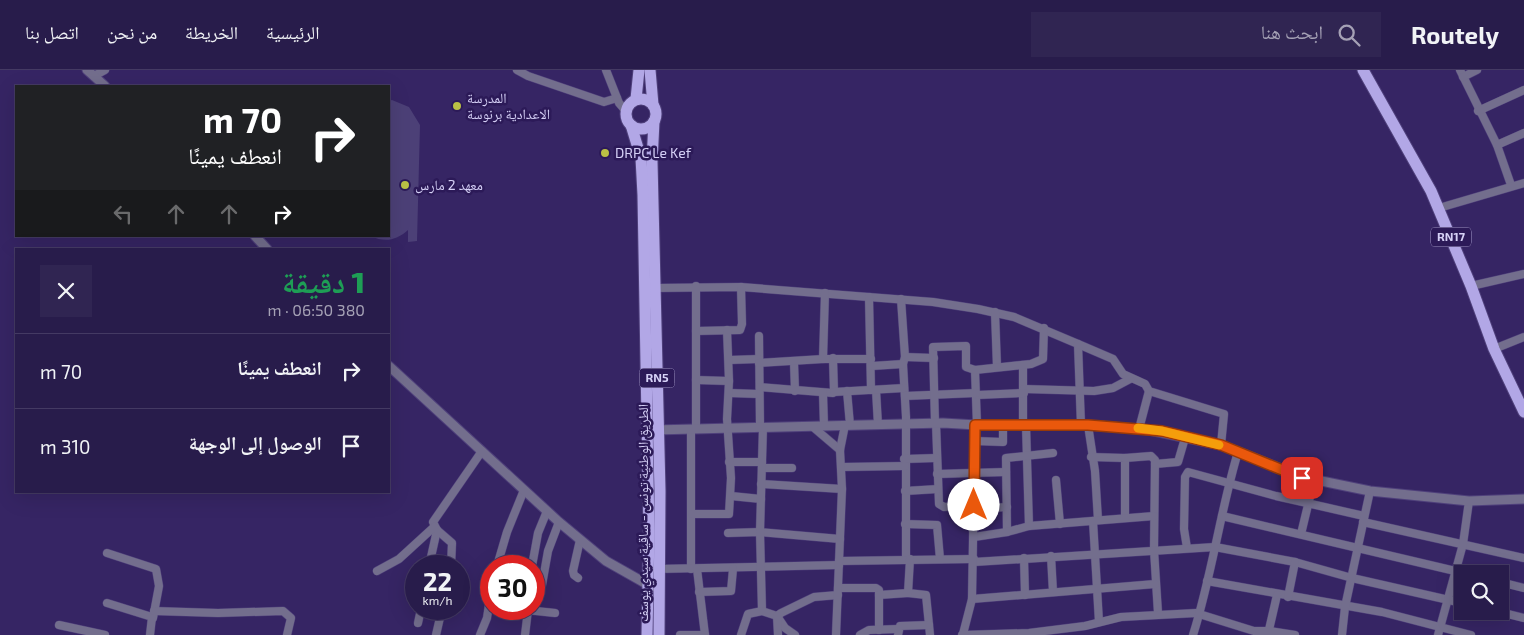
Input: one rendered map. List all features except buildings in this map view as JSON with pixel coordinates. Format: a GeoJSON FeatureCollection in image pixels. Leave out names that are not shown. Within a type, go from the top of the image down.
{"type":"FeatureCollection","features":[{"type":"Feature","properties":{"kind":"main road","name":"RN5"},"geometry":{"type":"LineString","coordinates":[[631,125],[627,120],[639,70]]}},
{"type":"Feature","properties":{"kind":"main road","name":"RN5"},"geometry":{"type":"LineString","coordinates":[[650,70],[655,113],[654,121]]}},
{"type":"Feature","properties":{"kind":"main road","name":"RN17"},"geometry":{"type":"LineString","coordinates":[[1363,70],[1414,159],[1439,208],[1494,349],[1524,412]]}},
{"type":"Feature","properties":{"kind":"main road"},"geometry":{"type":"LineString","coordinates":[[630,105],[646,100],[653,106]]}},
{"type":"Feature","properties":{"kind":"main road"},"geometry":{"type":"LineString","coordinates":[[631,125],[643,128],[654,121]]}},
{"type":"Feature","properties":{"kind":"main road","name":"الطريق الوطنية تونس - ساقية سيدي يوسف"},"geometry":{"type":"LineString","coordinates":[[647,635],[648,586],[654,569],[659,430],[652,162],[654,121]]}},
{"type":"Feature","properties":{"kind":"main road","name":"الطريق الوطنية تونس - ساقية سيدي يوسف"},"geometry":{"type":"LineString","coordinates":[[631,125],[639,149],[642,169],[646,430],[654,569],[660,591],[659,635]]}},
{"type":"Feature","properties":{"kind":"street"},"geometry":{"type":"LineString","coordinates":[[91,73],[105,70]]}},
{"type":"Feature","properties":{"kind":"street"},"geometry":{"type":"LineString","coordinates":[[517,70],[528,76],[604,102],[617,99],[630,105]]}},
{"type":"Feature","properties":{"kind":"street"},"geometry":{"type":"LineString","coordinates":[[606,70],[617,99]]}},
{"type":"Feature","properties":{"kind":"street"},"geometry":{"type":"LineString","coordinates":[[1477,70],[1461,73],[1478,111],[1518,184]]}},
{"type":"Feature","properties":{"kind":"street"},"geometry":{"type":"LineString","coordinates":[[91,73],[104,85]]}},
{"type":"Feature","properties":{"kind":"street"},"geometry":{"type":"LineString","coordinates":[[1478,111],[1524,90]]}},
{"type":"Feature","properties":{"kind":"street"},"geometry":{"type":"LineString","coordinates":[[1497,146],[1524,133]]}},
{"type":"Feature","properties":{"kind":"street"},"geometry":{"type":"LineString","coordinates":[[1439,208],[1518,184],[1524,176]]}},
{"type":"Feature","properties":{"kind":"street"},"geometry":{"type":"LineString","coordinates":[[256,237],[266,248]]}},
{"type":"Feature","properties":{"kind":"street"},"geometry":{"type":"LineString","coordinates":[[1471,286],[1524,274]]}},
{"type":"Feature","properties":{"kind":"street"},"geometry":{"type":"LineString","coordinates":[[655,288],[696,286],[741,287],[901,299],[995,312],[1044,328],[1113,359],[1121,371],[1130,379],[1145,384],[1149,391],[1225,415],[1221,445]]}},
{"type":"Feature","properties":{"kind":"street"},"geometry":{"type":"LineString","coordinates":[[680,635],[705,635],[694,569],[692,514],[693,428],[696,380],[696,286]]}},
{"type":"Feature","properties":{"kind":"street"},"geometry":{"type":"LineString","coordinates":[[696,331],[739,330],[742,327],[741,287]]}},
{"type":"Feature","properties":{"kind":"street"},"geometry":{"type":"LineString","coordinates":[[823,359],[825,293]]}},
{"type":"Feature","properties":{"kind":"street"},"geometry":{"type":"LineString","coordinates":[[869,297],[872,363],[878,425]]}},
{"type":"Feature","properties":{"kind":"street"},"geometry":{"type":"LineString","coordinates":[[901,299],[905,392],[904,463],[908,593]]}},
{"type":"Feature","properties":{"kind":"street"},"geometry":{"type":"LineString","coordinates":[[995,312],[997,367]]}},
{"type":"Feature","properties":{"kind":"street"},"geometry":{"type":"LineString","coordinates":[[1007,507],[942,507],[939,504],[936,458],[934,347],[966,346],[966,367],[975,370],[1023,365],[1043,359],[1044,328]]}},
{"type":"Feature","properties":{"kind":"street"},"geometry":{"type":"LineString","coordinates":[[692,514],[729,514],[731,496],[727,330]]}},
{"type":"Feature","properties":{"kind":"street"},"geometry":{"type":"LineString","coordinates":[[759,336],[762,465],[760,532],[762,611]]}},
{"type":"Feature","properties":{"kind":"street"},"geometry":{"type":"LineString","coordinates":[[1494,349],[1524,338]]}},
{"type":"Feature","properties":{"kind":"street"},"geometry":{"type":"LineString","coordinates":[[1078,344],[1084,425],[1095,471],[1095,553],[1099,622]]}},
{"type":"Feature","properties":{"kind":"street"},"geometry":{"type":"LineString","coordinates":[[729,360],[794,362],[832,358],[872,363],[934,358]]}},
{"type":"Feature","properties":{"kind":"street"},"geometry":{"type":"LineString","coordinates":[[832,358],[834,392]]}},
{"type":"Feature","properties":{"kind":"street"},"geometry":{"type":"LineString","coordinates":[[794,362],[795,391]]}},
{"type":"Feature","properties":{"kind":"street"},"geometry":{"type":"LineString","coordinates":[[1023,365],[1028,456],[1029,526]]}},
{"type":"Feature","properties":{"kind":"street"},"geometry":{"type":"LineString","coordinates":[[390,367],[580,540],[615,567],[660,591]]}},
{"type":"Feature","properties":{"kind":"street"},"geometry":{"type":"LineString","coordinates":[[975,370],[974,560],[972,599],[962,634],[1029,634],[1085,626],[1116,617],[1200,613],[1254,631],[1295,635]]}},
{"type":"Feature","properties":{"kind":"street"},"geometry":{"type":"LineString","coordinates":[[729,393],[759,390],[823,393],[874,390],[934,395],[976,394],[1113,388],[1130,379]]}},
{"type":"Feature","properties":{"kind":"street"},"geometry":{"type":"LineString","coordinates":[[696,380],[729,381]]}},
{"type":"Feature","properties":{"kind":"street"},"geometry":{"type":"LineString","coordinates":[[836,635],[842,489],[840,450],[848,425],[848,391]]}},
{"type":"Feature","properties":{"kind":"street"},"geometry":{"type":"LineString","coordinates":[[1139,429],[1149,391]]}},
{"type":"Feature","properties":{"kind":"street"},"geometry":{"type":"LineString","coordinates":[[823,393],[824,426]]}},
{"type":"Feature","properties":{"kind":"street"},"geometry":{"type":"LineString","coordinates":[[646,430],[935,423],[1084,425],[1139,429],[1162,431],[1185,438],[1221,445],[1296,476],[1370,491],[1469,501],[1524,499]]}},
{"type":"Feature","properties":{"kind":"street"},"geometry":{"type":"LineString","coordinates":[[975,441],[1003,442],[1003,424]]}},
{"type":"Feature","properties":{"kind":"street"},"geometry":{"type":"LineString","coordinates":[[813,427],[840,450]]}},
{"type":"Feature","properties":{"kind":"street"},"geometry":{"type":"LineString","coordinates":[[1156,464],[1178,462],[1185,438]]}},
{"type":"Feature","properties":{"kind":"street"},"geometry":{"type":"LineString","coordinates":[[431,555],[435,529],[434,520],[482,451]]}},
{"type":"Feature","properties":{"kind":"street"},"geometry":{"type":"LineString","coordinates":[[1193,635],[1208,580],[1229,482],[1238,452]]}},
{"type":"Feature","properties":{"kind":"street"},"geometry":{"type":"LineString","coordinates":[[1007,532],[1006,458],[1053,453]]}},
{"type":"Feature","properties":{"kind":"street"},"geometry":{"type":"LineString","coordinates":[[1091,457],[1124,458],[1151,456],[1154,458],[1156,464],[1154,550],[1158,614]]}},
{"type":"Feature","properties":{"kind":"street"},"geometry":{"type":"LineString","coordinates":[[842,466],[904,463],[936,458]]}},
{"type":"Feature","properties":{"kind":"street"},"geometry":{"type":"LineString","coordinates":[[1124,458],[1124,517]]}},
{"type":"Feature","properties":{"kind":"street"},"geometry":{"type":"LineString","coordinates":[[729,462],[792,468]]}},
{"type":"Feature","properties":{"kind":"street"},"geometry":{"type":"LineString","coordinates":[[937,474],[1006,472]]}},
{"type":"Feature","properties":{"kind":"street"},"geometry":{"type":"LineString","coordinates":[[1187,548],[1184,516],[1187,472],[1193,472],[1364,519],[1524,558]]}},
{"type":"Feature","properties":{"kind":"street"},"geometry":{"type":"LineString","coordinates":[[1056,480],[1060,524]]}},
{"type":"Feature","properties":{"kind":"street"},"geometry":{"type":"LineString","coordinates":[[1301,534],[1314,480]]}},
{"type":"Feature","properties":{"kind":"street"},"geometry":{"type":"LineString","coordinates":[[761,484],[842,489]]}},
{"type":"Feature","properties":{"kind":"street"},"geometry":{"type":"LineString","coordinates":[[905,490],[938,489]]}},
{"type":"Feature","properties":{"kind":"street"},"geometry":{"type":"LineString","coordinates":[[500,555],[506,532],[524,490]]}},
{"type":"Feature","properties":{"kind":"street"},"geometry":{"type":"LineString","coordinates":[[1342,635],[1345,607],[1370,491]]}},
{"type":"Feature","properties":{"kind":"street"},"geometry":{"type":"LineString","coordinates":[[731,496],[761,499]]}},
{"type":"Feature","properties":{"kind":"street"},"geometry":{"type":"LineString","coordinates":[[1458,565],[1463,544],[1469,501]]}},
{"type":"Feature","properties":{"kind":"street"},"geometry":{"type":"LineString","coordinates":[[534,555],[536,539],[547,511]]}},
{"type":"Feature","properties":{"kind":"street"},"geometry":{"type":"LineString","coordinates":[[974,537],[1007,532],[1029,526],[1154,516]]}},
{"type":"Feature","properties":{"kind":"street"},"geometry":{"type":"LineString","coordinates":[[1222,516],[1454,571]]}},
{"type":"Feature","properties":{"kind":"street"},"geometry":{"type":"LineString","coordinates":[[545,568],[548,551],[559,522]]}},
{"type":"Feature","properties":{"kind":"street"},"geometry":{"type":"LineString","coordinates":[[905,524],[937,525],[940,559]]}},
{"type":"Feature","properties":{"kind":"street"},"geometry":{"type":"LineString","coordinates":[[435,529],[452,543],[451,555]]}},
{"type":"Feature","properties":{"kind":"street"},"geometry":{"type":"LineString","coordinates":[[377,571],[399,559],[435,529]]}},
{"type":"Feature","properties":{"kind":"street"},"geometry":{"type":"LineString","coordinates":[[728,533],[760,532],[840,539]]}},
{"type":"Feature","properties":{"kind":"street"},"geometry":{"type":"LineString","coordinates":[[578,578],[574,575],[573,571],[580,540]]}},
{"type":"Feature","properties":{"kind":"street"},"geometry":{"type":"LineString","coordinates":[[654,569],[733,569],[908,559],[974,560],[1024,558],[1215,546],[1295,562],[1352,578],[1454,601]]}},
{"type":"Feature","properties":{"kind":"street"},"geometry":{"type":"LineString","coordinates":[[107,552],[156,569],[159,578],[150,635]]}},
{"type":"Feature","properties":{"kind":"street"},"geometry":{"type":"LineString","coordinates":[[1051,556],[1053,592]]}},
{"type":"Feature","properties":{"kind":"street"},"geometry":{"type":"LineString","coordinates":[[1024,558],[1025,595]]}},
{"type":"Feature","properties":{"kind":"street"},"geometry":{"type":"LineString","coordinates":[[1288,597],[1295,562]]}},
{"type":"Feature","properties":{"kind":"street"},"geometry":{"type":"LineString","coordinates":[[699,592],[731,591],[733,569]]}},
{"type":"Feature","properties":{"kind":"street"},"geometry":{"type":"LineString","coordinates":[[1439,631],[1454,578]]}},
{"type":"Feature","properties":{"kind":"street"},"geometry":{"type":"LineString","coordinates":[[1208,580],[1288,597],[1382,612],[1439,631],[1471,635]]}},
{"type":"Feature","properties":{"kind":"street"},"geometry":{"type":"LineString","coordinates":[[972,599],[1155,584]]}},
{"type":"Feature","properties":{"kind":"street"},"geometry":{"type":"LineString","coordinates":[[1509,584],[1524,588]]}},
{"type":"Feature","properties":{"kind":"street"},"geometry":{"type":"LineString","coordinates":[[778,616],[814,597],[838,591],[876,588],[879,590],[879,630]]}},
{"type":"Feature","properties":{"kind":"street"},"geometry":{"type":"LineString","coordinates":[[879,595],[926,594],[930,635]]}},
{"type":"Feature","properties":{"kind":"street"},"geometry":{"type":"LineString","coordinates":[[1268,633],[1277,594]]}},
{"type":"Feature","properties":{"kind":"street"},"geometry":{"type":"LineString","coordinates":[[107,603],[148,615],[283,611],[291,618],[287,635]]}},
{"type":"Feature","properties":{"kind":"street"},"geometry":{"type":"LineString","coordinates":[[741,635],[748,614],[762,611],[778,616],[785,628],[795,635]]}},
{"type":"Feature","properties":{"kind":"street"},"geometry":{"type":"LineString","coordinates":[[545,613],[555,614]]}},
{"type":"Feature","properties":{"kind":"street"},"geometry":{"type":"LineString","coordinates":[[1509,614],[1524,618]]}},
{"type":"Feature","properties":{"kind":"street"},"geometry":{"type":"LineString","coordinates":[[778,616],[778,635]]}},
{"type":"Feature","properties":{"kind":"street"},"geometry":{"type":"LineString","coordinates":[[436,635],[439,620]]}},
{"type":"Feature","properties":{"kind":"street"},"geometry":{"type":"LineString","coordinates":[[480,635],[486,620]]}},
{"type":"Feature","properties":{"kind":"street"},"geometry":{"type":"LineString","coordinates":[[525,635],[527,620]]}},
{"type":"Feature","properties":{"kind":"street"},"geometry":{"type":"LineString","coordinates":[[860,635],[869,630],[898,632],[900,626],[930,625]]}},
{"type":"Feature","properties":{"kind":"street"},"geometry":{"type":"LineString","coordinates":[[59,626],[105,635]]}},
{"type":"Feature","properties":{"kind":"street"},"geometry":{"type":"LineString","coordinates":[[1085,626],[1088,635]]}},
{"type":"Feature","properties":{"kind":"street"},"geometry":{"type":"LineString","coordinates":[[659,635],[664,635]]}},
{"type":"Feature","properties":{"kind":"shaded area"},"geometry":{"type":"Polygon","coordinates":[[[390,101],[409,107],[420,125],[417,241],[408,242],[408,230],[400,236],[391,239],[386,240],[374,237],[390,237],[390,101]]]}},
{"type":"Feature","properties":{"kind":"slow traffic"},"geometry":{"type":"LineString","coordinates":[[1138,428],[1162,431],[1219,445]]}},
{"type":"Feature","properties":{"kind":"place","name":"المدرسة الاعدادية برنوسة"},"geometry":{"type":"Point","coordinates":[457,106]}},
{"type":"Feature","properties":{"kind":"place","name":"DRPC Le Kef"},"geometry":{"type":"Point","coordinates":[605,153]}},
{"type":"Feature","properties":{"kind":"place","name":"معهد 2 مارس"},"geometry":{"type":"Point","coordinates":[405,185]}},
{"type":"Feature","properties":{"kind":"route"},"geometry":{"type":"LineString","coordinates":[[974,505],[975,425],[1088,425],[1162,431],[1185,438],[1221,445],[1302,478]]}}]}
